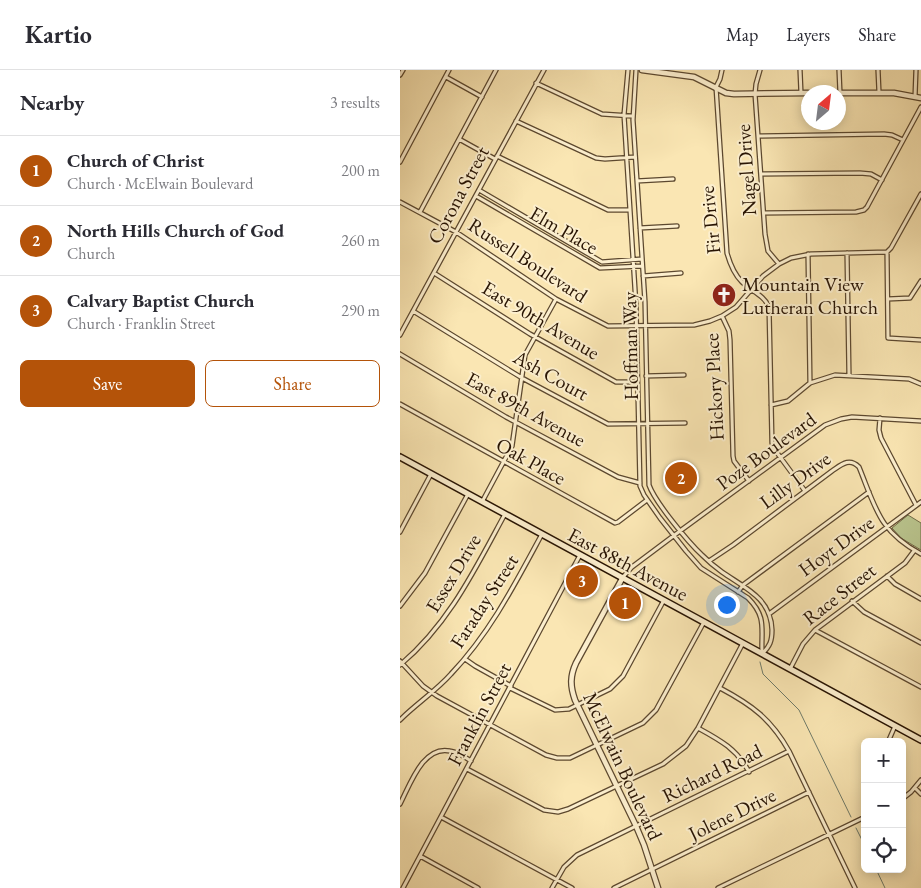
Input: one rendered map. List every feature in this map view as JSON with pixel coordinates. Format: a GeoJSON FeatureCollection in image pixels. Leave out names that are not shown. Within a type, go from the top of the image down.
{"type":"FeatureCollection","features":[{"type":"Feature","properties":{"kind":"main road","name":"East 88th Avenue"},"geometry":{"type":"LineString","coordinates":[[400,457],[921,740]]}},
{"type":"Feature","properties":{"kind":"street"},"geometry":{"type":"LineString","coordinates":[[400,75],[402,70]]}},
{"type":"Feature","properties":{"kind":"street"},"geometry":{"type":"LineString","coordinates":[[400,162],[450,70]]}},
{"type":"Feature","properties":{"kind":"street"},"geometry":{"type":"LineString","coordinates":[[420,212],[496,70]]}},
{"type":"Feature","properties":{"kind":"street","name":"Corona Street"},"geometry":{"type":"LineString","coordinates":[[400,335],[544,70]]}},
{"type":"Feature","properties":{"kind":"street","name":"Hoffman Way"},"geometry":{"type":"LineString","coordinates":[[628,70],[624,116],[634,267],[640,483],[647,500],[701,568],[753,604],[760,616],[764,631],[762,654]]}},
{"type":"Feature","properties":{"kind":"street","name":"Hoffman Way"},"geometry":{"type":"LineString","coordinates":[[636,70],[632,116],[643,276],[647,473],[649,487],[680,531],[722,572],[760,598],[769,614]]}},
{"type":"Feature","properties":{"kind":"street"},"geometry":{"type":"LineString","coordinates":[[642,70],[678,72],[694,77],[726,93],[734,94],[800,93],[800,70]]}},
{"type":"Feature","properties":{"kind":"street","name":"Fir Drive"},"geometry":{"type":"LineString","coordinates":[[722,70],[716,87],[727,253],[735,274],[764,299],[770,311],[772,443],[780,458],[805,491]]}},
{"type":"Feature","properties":{"kind":"street","name":"Nagel Drive"},"geometry":{"type":"LineString","coordinates":[[760,70],[756,84],[756,94],[767,247],[772,258],[779,264]]}},
{"type":"Feature","properties":{"kind":"street"},"geometry":{"type":"LineString","coordinates":[[839,70],[839,85]]}},
{"type":"Feature","properties":{"kind":"street"},"geometry":{"type":"LineString","coordinates":[[878,70],[879,92]]}},
{"type":"Feature","properties":{"kind":"street"},"geometry":{"type":"LineString","coordinates":[[846,93],[879,92],[918,98],[916,70]]}},
{"type":"Feature","properties":{"kind":"street"},"geometry":{"type":"LineString","coordinates":[[446,77],[482,97]]}},
{"type":"Feature","properties":{"kind":"street"},"geometry":{"type":"LineString","coordinates":[[536,84],[602,114],[632,116]]}},
{"type":"Feature","properties":{"kind":"street"},"geometry":{"type":"LineString","coordinates":[[764,213],[862,211],[868,207],[921,107]]}},
{"type":"Feature","properties":{"kind":"street"},"geometry":{"type":"LineString","coordinates":[[516,120],[596,158],[635,157]]}},
{"type":"Feature","properties":{"kind":"street"},"geometry":{"type":"LineString","coordinates":[[759,136],[884,134],[903,140]]}},
{"type":"Feature","properties":{"kind":"street"},"geometry":{"type":"LineString","coordinates":[[459,139],[608,210],[630,210]]}},
{"type":"Feature","properties":{"kind":"street"},"geometry":{"type":"LineString","coordinates":[[761,174],[860,173],[871,174],[882,180]]}},
{"type":"Feature","properties":{"kind":"street"},"geometry":{"type":"LineString","coordinates":[[637,181],[674,179]]}},
{"type":"Feature","properties":{"kind":"street","name":"Elm Place"},"geometry":{"type":"LineString","coordinates":[[478,190],[602,262],[642,259]]}},
{"type":"Feature","properties":{"kind":"street"},"geometry":{"type":"LineString","coordinates":[[921,194],[892,248],[887,252],[888,338],[921,340]]}},
{"type":"Feature","properties":{"kind":"street","name":"Elm Place"},"geometry":{"type":"LineString","coordinates":[[476,196],[600,268],[642,266]]}},
{"type":"Feature","properties":{"kind":"street","name":"Russell Boulevard"},"geometry":{"type":"LineString","coordinates":[[400,202],[456,232],[556,299],[605,325],[694,325],[710,321],[722,316],[742,302],[763,276],[790,258],[808,254],[887,252]]}},
{"type":"Feature","properties":{"kind":"street"},"geometry":{"type":"LineString","coordinates":[[640,228],[677,226]]}},
{"type":"Feature","properties":{"kind":"street"},"geometry":{"type":"LineString","coordinates":[[847,253],[849,375]]}},
{"type":"Feature","properties":{"kind":"street"},"geometry":{"type":"LineString","coordinates":[[808,254],[810,383]]}},
{"type":"Feature","properties":{"kind":"street","name":"East 90th Avenue"},"geometry":{"type":"LineString","coordinates":[[434,273],[535,337],[616,382],[637,382]]}},
{"type":"Feature","properties":{"kind":"street"},"geometry":{"type":"LineString","coordinates":[[643,276],[681,274]]}},
{"type":"Feature","properties":{"kind":"street"},"geometry":{"type":"LineString","coordinates":[[888,299],[910,298],[921,281]]}},
{"type":"Feature","properties":{"kind":"street"},"geometry":{"type":"LineString","coordinates":[[482,502],[512,446],[525,355],[556,299]]}},
{"type":"Feature","properties":{"kind":"street","name":"Ash Court"},"geometry":{"type":"LineString","coordinates":[[413,311],[522,378],[608,424],[685,423]]}},
{"type":"Feature","properties":{"kind":"street","name":"Hickory Place"},"geometry":{"type":"LineString","coordinates":[[722,316],[730,336],[732,456],[734,462],[749,482]]}},
{"type":"Feature","properties":{"kind":"street","name":"East 89th Avenue"},"geometry":{"type":"LineString","coordinates":[[400,354],[516,423],[623,480],[640,483]]}},
{"type":"Feature","properties":{"kind":"street"},"geometry":{"type":"LineString","coordinates":[[646,376],[684,375]]}},
{"type":"Feature","properties":{"kind":"street"},"geometry":{"type":"LineString","coordinates":[[771,405],[788,401],[810,383],[827,377],[849,375],[912,379],[921,384]]}},
{"type":"Feature","properties":{"kind":"street","name":"Oak Place"},"geometry":{"type":"LineString","coordinates":[[400,404],[615,523],[647,500]]}},
{"type":"Feature","properties":{"kind":"street","name":"Poze Boulevard"},"geometry":{"type":"LineString","coordinates":[[622,578],[632,567],[680,531],[830,423],[852,417],[921,421]]}},
{"type":"Feature","properties":{"kind":"street"},"geometry":{"type":"LineString","coordinates":[[880,418],[879,430],[882,438],[916,505]]}},
{"type":"Feature","properties":{"kind":"street","name":"Lilly Drive"},"geometry":{"type":"LineString","coordinates":[[709,561],[845,462],[849,461],[859,467],[886,528],[901,542],[921,554]]}},
{"type":"Feature","properties":{"kind":"street"},"geometry":{"type":"LineString","coordinates":[[400,532],[431,474]]}},
{"type":"Feature","properties":{"kind":"street"},"geometry":{"type":"LineString","coordinates":[[738,592],[743,585],[869,492]]}},
{"type":"Feature","properties":{"kind":"street"},"geometry":{"type":"LineString","coordinates":[[400,606],[425,572],[468,494]]}},
{"type":"Feature","properties":{"kind":"street","name":"Hoyt Drive"},"geometry":{"type":"LineString","coordinates":[[769,614],[921,502]]}},
{"type":"Feature","properties":{"kind":"street","name":"Essex Drive"},"geometry":{"type":"LineString","coordinates":[[401,663],[432,633],[455,603],[505,514]]}},
{"type":"Feature","properties":{"kind":"street","name":"Faraday Street"},"geometry":{"type":"LineString","coordinates":[[400,720],[443,683],[465,659],[495,618],[542,534]]}},
{"type":"Feature","properties":{"kind":"street","name":"Race Street"},"geometry":{"type":"LineString","coordinates":[[790,669],[803,644],[815,630],[905,563],[914,550]]}},
{"type":"Feature","properties":{"kind":"street","name":"Franklin Street"},"geometry":{"type":"LineString","coordinates":[[403,888],[581,555]]}},
{"type":"Feature","properties":{"kind":"street"},"geometry":{"type":"LineString","coordinates":[[887,576],[895,584],[921,599]]}},
{"type":"Feature","properties":{"kind":"street","name":"McElwain Boulevard"},"geometry":{"type":"LineString","coordinates":[[622,578],[573,669],[571,688],[577,705],[636,826],[658,888]]}},
{"type":"Feature","properties":{"kind":"street"},"geometry":{"type":"LineString","coordinates":[[465,659],[550,709],[564,710],[610,689],[620,680],[664,600]]}},
{"type":"Feature","properties":{"kind":"street"},"geometry":{"type":"LineString","coordinates":[[852,601],[864,612],[921,643]]}},
{"type":"Feature","properties":{"kind":"street"},"geometry":{"type":"LineString","coordinates":[[762,654],[770,646],[771,641],[772,625],[769,614]]}},
{"type":"Feature","properties":{"kind":"street"},"geometry":{"type":"LineString","coordinates":[[401,663],[431,692],[546,755],[557,758],[572,758],[644,723],[650,718],[704,622]]}},
{"type":"Feature","properties":{"kind":"street"},"geometry":{"type":"LineString","coordinates":[[815,630],[921,687]]}},
{"type":"Feature","properties":{"kind":"street"},"geometry":{"type":"LineString","coordinates":[[467,769],[538,808],[551,812],[568,809],[669,760],[686,746],[698,728],[743,643]]}},
{"type":"Feature","properties":{"kind":"street"},"geometry":{"type":"LineString","coordinates":[[720,688],[746,703],[762,715],[776,730],[789,751],[855,888]]}},
{"type":"Feature","properties":{"kind":"street"},"geometry":{"type":"LineString","coordinates":[[890,738],[896,726]]}},
{"type":"Feature","properties":{"kind":"street"},"geometry":{"type":"LineString","coordinates":[[698,728],[721,740],[731,748],[749,772]]}},
{"type":"Feature","properties":{"kind":"street"},"geometry":{"type":"LineString","coordinates":[[400,804],[423,762],[430,754],[448,750],[471,761]]}},
{"type":"Feature","properties":{"kind":"street","name":"Richard Road"},"geometry":{"type":"LineString","coordinates":[[552,888],[564,867],[575,857],[789,751]]}},
{"type":"Feature","properties":{"kind":"street"},"geometry":{"type":"LineString","coordinates":[[906,796],[921,780]]}},
{"type":"Feature","properties":{"kind":"street"},"geometry":{"type":"LineString","coordinates":[[915,788],[921,794]]}},
{"type":"Feature","properties":{"kind":"street","name":"Jolene Drive"},"geometry":{"type":"LineString","coordinates":[[614,888],[809,792]]}},
{"type":"Feature","properties":{"kind":"street"},"geometry":{"type":"LineString","coordinates":[[441,817],[572,888]]}},
{"type":"Feature","properties":{"kind":"street"},"geometry":{"type":"LineString","coordinates":[[718,888],[861,819]]}},
{"type":"Feature","properties":{"kind":"street"},"geometry":{"type":"LineString","coordinates":[[420,856],[478,888]]}},
{"type":"Feature","properties":{"kind":"green space"},"geometry":{"type":"Polygon","coordinates":[[[908,515],[921,523],[921,550],[901,538],[892,528],[908,515]]]}},
{"type":"Feature","properties":{"kind":"waterway"},"geometry":{"type":"LineString","coordinates":[[760,662],[763,674],[799,710],[851,817]]}},
{"type":"Feature","properties":{"kind":"waterway"},"geometry":{"type":"LineString","coordinates":[[856,828],[861,838]]}},
{"type":"Feature","properties":{"kind":"waterway"},"geometry":{"type":"LineString","coordinates":[[878,873],[885,888]]}},
{"type":"Feature","properties":{"kind":"place","name":"Mountain View Lutheran Church"},"geometry":{"type":"Point","coordinates":[724,295]}},
{"type":"Feature","properties":{"kind":"place","name":"North Hills Church of God"},"geometry":{"type":"Point","coordinates":[681,478]}},
{"type":"Feature","properties":{"kind":"place","name":"Calvary Baptist Church"},"geometry":{"type":"Point","coordinates":[582,581]}},
{"type":"Feature","properties":{"kind":"place","name":"Church of Christ"},"geometry":{"type":"Point","coordinates":[625,603]}}]}
